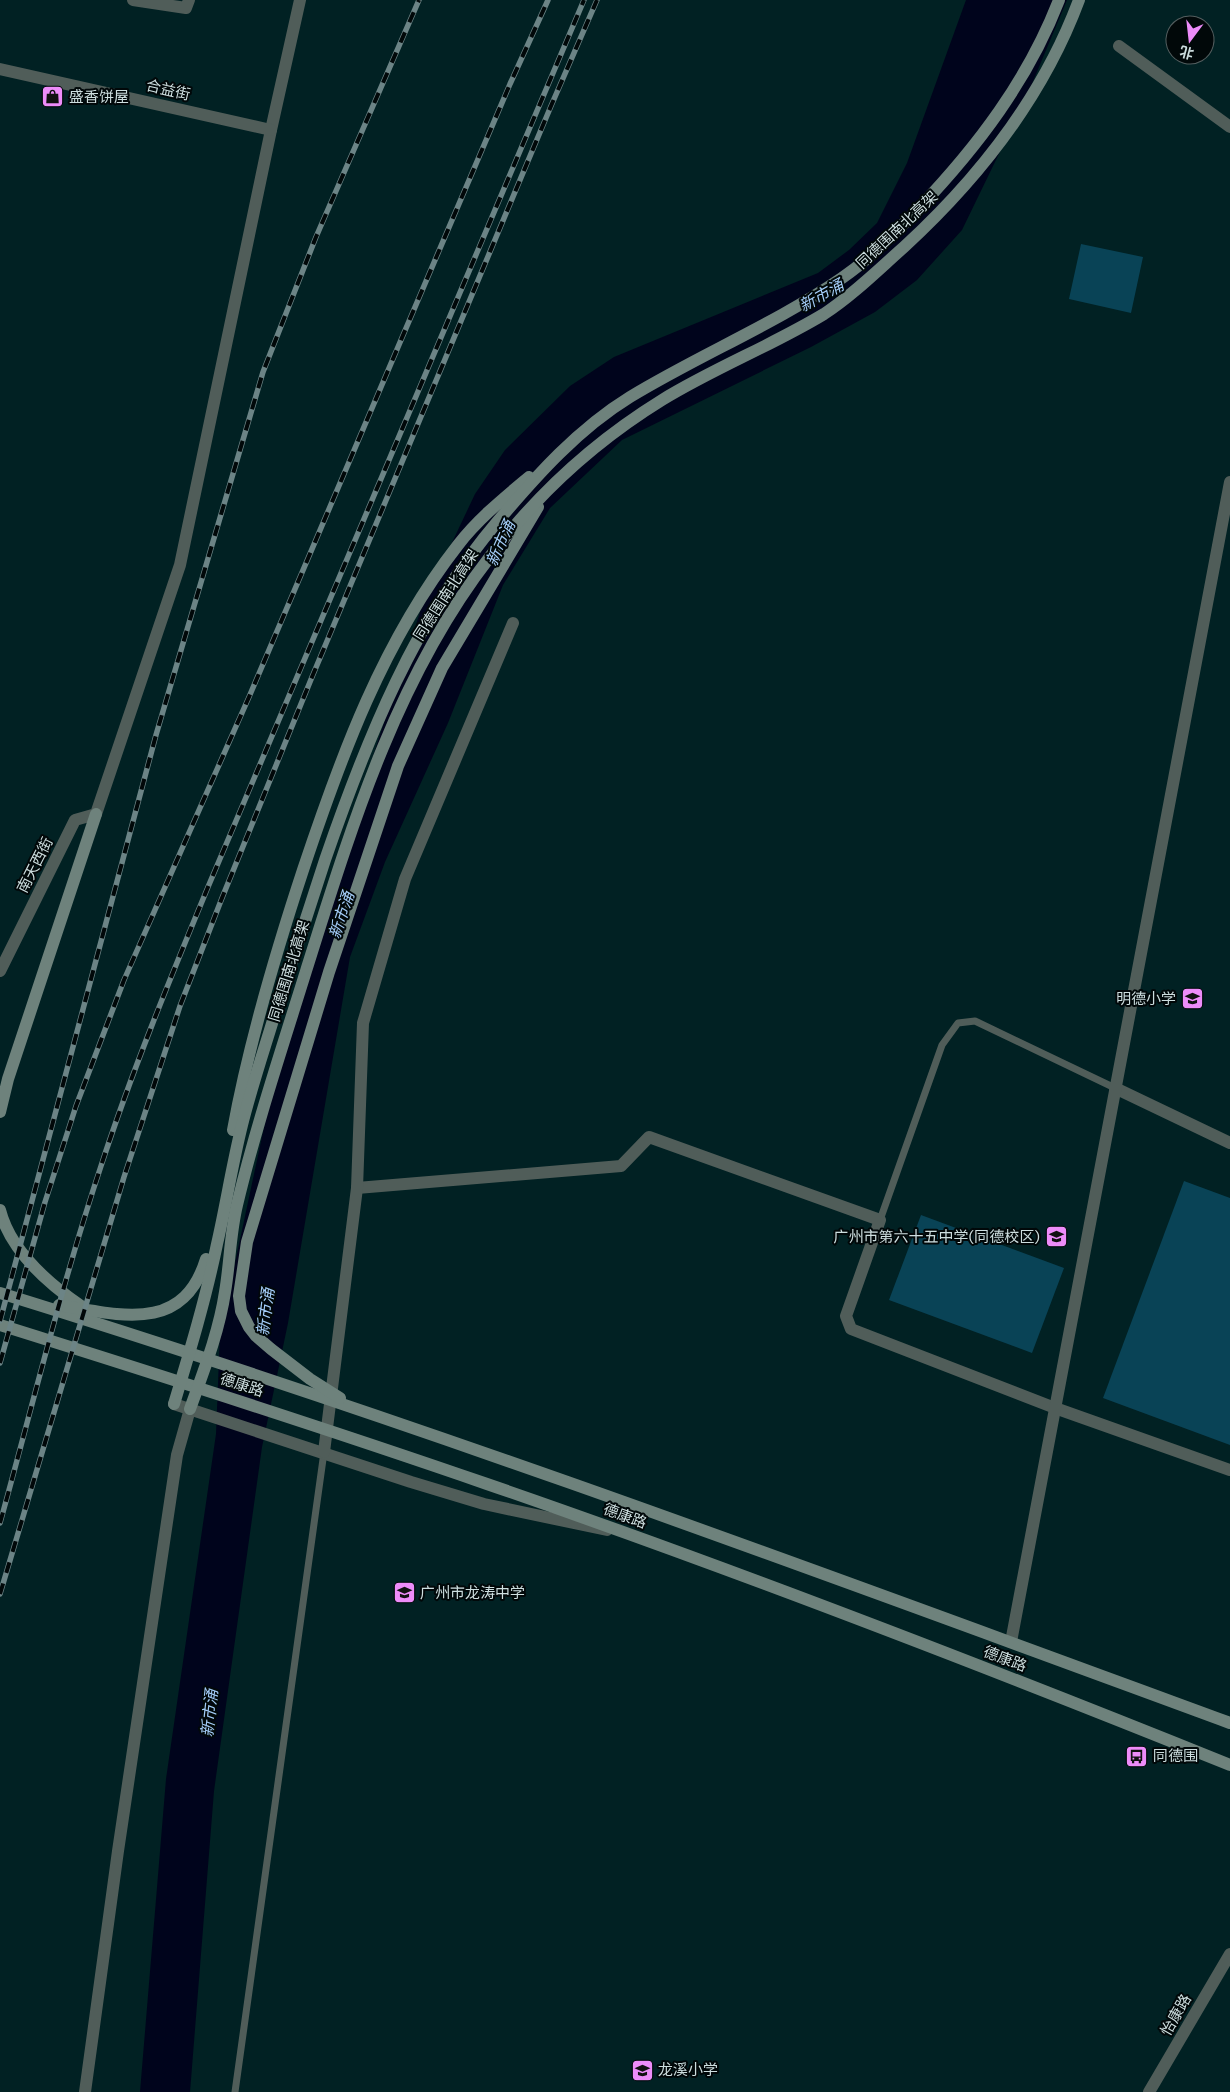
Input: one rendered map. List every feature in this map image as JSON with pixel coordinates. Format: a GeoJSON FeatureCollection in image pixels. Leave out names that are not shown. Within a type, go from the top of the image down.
{"type":"FeatureCollection","features":[{"type":"Feature","properties":{"kind":"main road","name":"同德围南北高架"},"geometry":{"type":"LineString","coordinates":[[174,1404],[201,1314],[218,1245],[228,1184],[252,1088],[340,817],[391,693],[417,642],[456,576],[496,523],[573,439],[629,398],[816,295],[848,274],[885,242],[955,170],[987,130],[1018,85],[1038,47],[1058,0]]}},
{"type":"Feature","properties":{"kind":"main road","name":"同德围南北高架"},"geometry":{"type":"LineString","coordinates":[[190,1409],[218,1325],[225,1294],[236,1209],[268,1093],[332,886],[354,823],[402,702],[462,594],[487,559],[529,507],[581,458],[620,428],[663,399],[782,338],[828,311],[868,281],[939,215],[1000,145],[1042,80],[1079,0]]}},
{"type":"Feature","properties":{"kind":"main road"},"geometry":{"type":"LineString","coordinates":[[13,1297],[117,1314],[148,1314],[172,1307],[191,1293],[202,1273],[218,1215],[246,1064],[268,983],[328,792],[356,722],[384,662],[432,579],[487,512],[573,439]]}},
{"type":"Feature","properties":{"kind":"main road"},"geometry":{"type":"LineString","coordinates":[[356,1409],[310,1379],[256,1336],[249,1327],[241,1312],[239,1296],[247,1242],[329,972],[398,766],[442,668],[550,486]]}},
{"type":"Feature","properties":{"kind":"main road"},"geometry":{"type":"LineString","coordinates":[[0,1112],[8,1079],[96,814]]}},
{"type":"Feature","properties":{"kind":"main road"},"geometry":{"type":"LineString","coordinates":[[0,1210],[16,1243],[40,1274],[57,1289],[86,1309]]}},
{"type":"Feature","properties":{"kind":"main road","name":"德康路"},"geometry":{"type":"LineString","coordinates":[[0,1293],[169,1346],[497,1457],[1230,1723]]}},
{"type":"Feature","properties":{"kind":"main road","name":"德康路"},"geometry":{"type":"LineString","coordinates":[[0,1325],[159,1374],[488,1484],[816,1603],[1230,1765]]}},
{"type":"Feature","properties":{"kind":"street"},"geometry":{"type":"LineString","coordinates":[[133,0],[186,8],[189,0]]}},
{"type":"Feature","properties":{"kind":"street"},"geometry":{"type":"LineString","coordinates":[[96,814],[180,565],[300,0]]}},
{"type":"Feature","properties":{"kind":"street"},"geometry":{"type":"LineString","coordinates":[[1119,46],[1230,126]]}},
{"type":"Feature","properties":{"kind":"street","name":"合益街"},"geometry":{"type":"LineString","coordinates":[[0,69],[271,130]]}},
{"type":"Feature","properties":{"kind":"street"},"geometry":{"type":"LineString","coordinates":[[1011,1642],[1230,482]]}},
{"type":"Feature","properties":{"kind":"street"},"geometry":{"type":"LineString","coordinates":[[324,1452],[357,1188],[363,1023],[405,879],[513,623]]}},
{"type":"Feature","properties":{"kind":"street","name":"南天西街"},"geometry":{"type":"LineString","coordinates":[[0,970],[75,820],[96,814]]}},
{"type":"Feature","properties":{"kind":"street"},"geometry":{"type":"LineString","coordinates":[[1115,1088],[1230,1144]]}},
{"type":"Feature","properties":{"kind":"street"},"geometry":{"type":"LineString","coordinates":[[357,1188],[621,1166],[649,1137],[880,1220],[846,1316],[851,1329],[1055,1408],[1230,1470]]}},
{"type":"Feature","properties":{"kind":"street"},"geometry":{"type":"LineString","coordinates":[[174,1404],[484,1504],[624,1534]]}},
{"type":"Feature","properties":{"kind":"street"},"geometry":{"type":"LineString","coordinates":[[85,2092],[177,1455],[190,1409]]}},
{"type":"Feature","properties":{"kind":"street","name":"怡康路"},"geometry":{"type":"LineString","coordinates":[[1149,2092],[1230,1954]]}},
{"type":"Feature","properties":{"kind":"lane"},"geometry":{"type":"LineString","coordinates":[[880,1220],[942,1045],[958,1023],[975,1021],[1115,1088]]}},
{"type":"Feature","properties":{"kind":"lane"},"geometry":{"type":"LineString","coordinates":[[235,2092],[324,1452]]}},
{"type":"Feature","properties":{"kind":"water","name":"新市涌"},"geometry":{"type":"Polygon","coordinates":[[[966,0],[1067,0],[1026,98],[962,230],[917,280],[875,312],[811,347],[622,440],[550,508],[503,585],[448,723],[385,862],[350,957],[288,1323],[262,1447],[214,1791],[190,2092],[140,2092],[166,1779],[216,1434],[220,1333],[287,1020],[422,606],[475,494],[505,450],[570,386],[614,357],[818,273],[849,250],[877,223],[907,163],[966,0]]]}},
{"type":"Feature","properties":{"kind":"building"},"geometry":{"type":"Polygon","coordinates":[[[1081,244],[1143,257],[1131,313],[1069,299],[1081,244]]]}},
{"type":"Feature","properties":{"kind":"building"},"geometry":{"type":"Polygon","coordinates":[[[1184,1181],[1230,1198],[1230,1445],[1103,1398],[1184,1181]]]}},
{"type":"Feature","properties":{"kind":"building"},"geometry":{"type":"Polygon","coordinates":[[[921,1215],[1064,1268],[1032,1353],[889,1300],[921,1215]]]}},
{"type":"Feature","properties":{"kind":"railway"},"geometry":{"type":"LineString","coordinates":[[0,1321],[156,735],[263,372],[316,237],[419,0]]}},
{"type":"Feature","properties":{"kind":"railway"},"geometry":{"type":"LineString","coordinates":[[0,1363],[45,1202],[76,1106],[124,980],[249,697],[510,84],[548,0]]}},
{"type":"Feature","properties":{"kind":"railway"},"geometry":{"type":"LineString","coordinates":[[0,1523],[73,1254],[138,1060],[208,887],[584,0]]}},
{"type":"Feature","properties":{"kind":"railway"},"geometry":{"type":"LineString","coordinates":[[0,1594],[124,1177],[180,1006],[312,677],[597,0]]}},
{"type":"Feature","properties":{"kind":"place","name":"盛香饼屋"},"geometry":{"type":"Point","coordinates":[53,97]}},
{"type":"Feature","properties":{"kind":"place","name":"明德小学"},"geometry":{"type":"Point","coordinates":[1192,999]}},
{"type":"Feature","properties":{"kind":"place","name":"广州市第六十五中学(同德校区)"},"geometry":{"type":"Point","coordinates":[1056,1237]}},
{"type":"Feature","properties":{"kind":"place","name":"广州市龙涛中学"},"geometry":{"type":"Point","coordinates":[404,1593]}},
{"type":"Feature","properties":{"kind":"place","name":"同德围"},"geometry":{"type":"Point","coordinates":[1137,1756]}},
{"type":"Feature","properties":{"kind":"place","name":"龙溪小学"},"geometry":{"type":"Point","coordinates":[642,2070]}}]}
